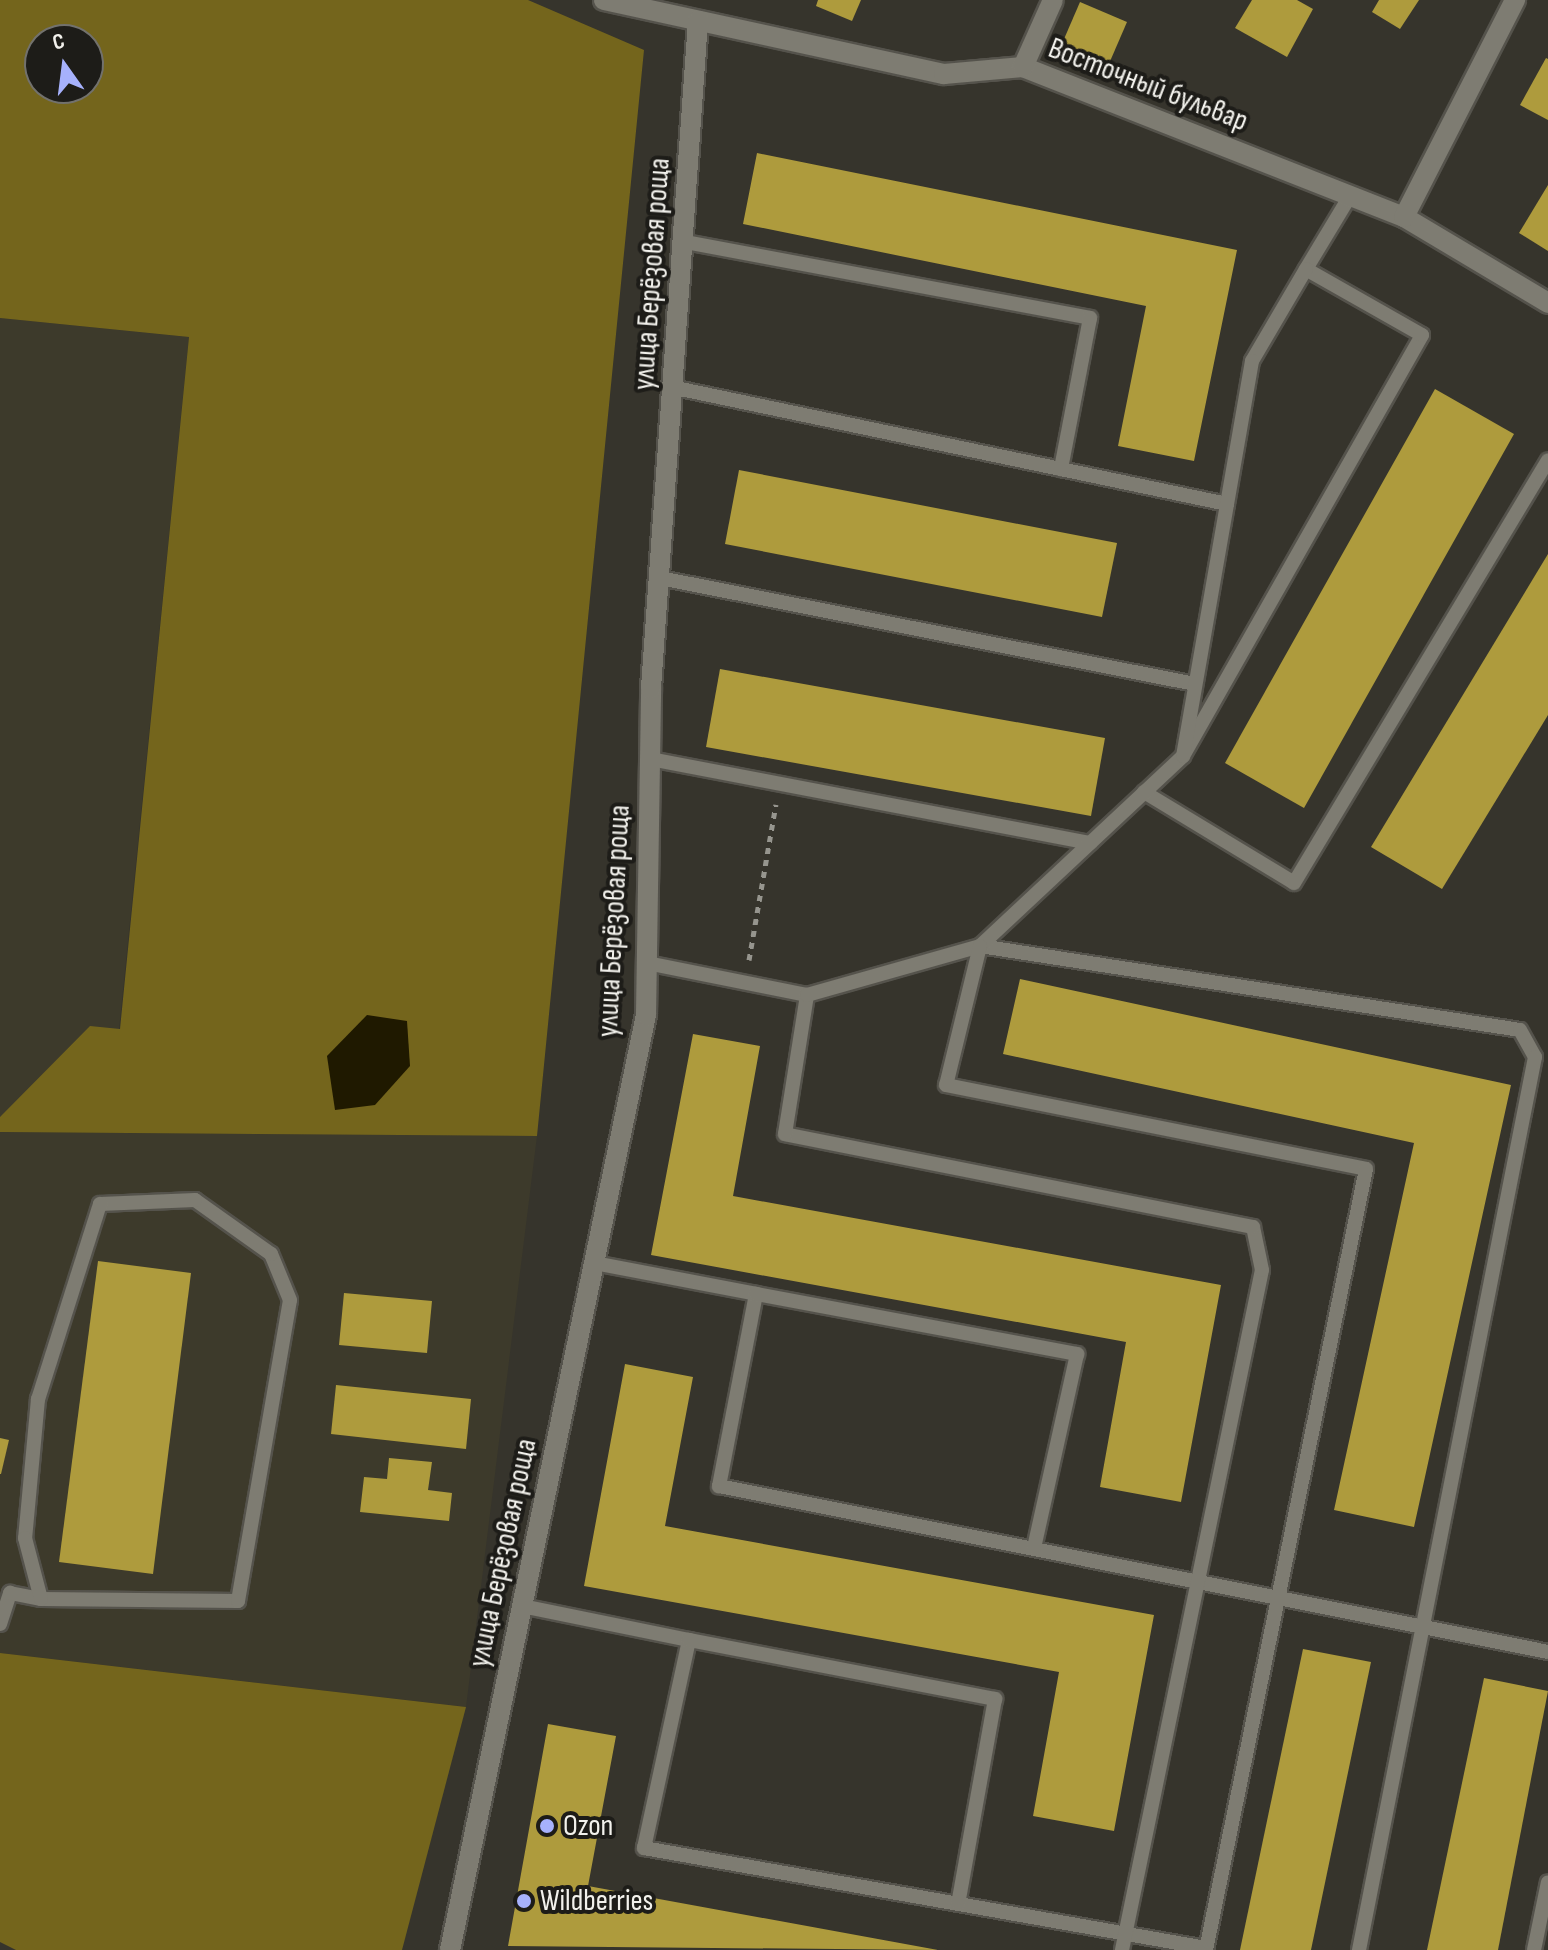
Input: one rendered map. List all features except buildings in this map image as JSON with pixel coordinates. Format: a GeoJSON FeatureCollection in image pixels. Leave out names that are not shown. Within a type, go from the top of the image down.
{"type":"FeatureCollection","features":[{"type":"Feature","properties":{"kind":"street","name":"Восточный бульвар"},"geometry":{"type":"LineString","coordinates":[[604,0],[944,74],[1023,67],[1404,217],[1548,303]]}},
{"type":"Feature","properties":{"kind":"street"},"geometry":{"type":"LineString","coordinates":[[1023,67],[1053,0]]}},
{"type":"Feature","properties":{"kind":"street"},"geometry":{"type":"LineString","coordinates":[[1404,217],[1515,0]]}},
{"type":"Feature","properties":{"kind":"street","name":"улица Берёзовая роща"},"geometry":{"type":"LineString","coordinates":[[450,1950],[646,1015],[650,759],[698,21]]}},
{"type":"Feature","properties":{"kind":"lane"},"geometry":{"type":"LineString","coordinates":[[1183,756],[1252,361],[1350,196]]}},
{"type":"Feature","properties":{"kind":"lane"},"geometry":{"type":"LineString","coordinates":[[685,242],[1090,318],[1061,469]]}},
{"type":"Feature","properties":{"kind":"lane"},"geometry":{"type":"LineString","coordinates":[[689,1640],[644,1848],[1206,1949],[1366,1169],[946,1085],[980,946],[1183,756],[1422,335],[1306,269]]}},
{"type":"Feature","properties":{"kind":"lane"},"geometry":{"type":"LineString","coordinates":[[676,388],[1227,504]]}},
{"type":"Feature","properties":{"kind":"lane"},"geometry":{"type":"LineString","coordinates":[[1144,792],[1294,883],[1548,461]]}},
{"type":"Feature","properties":{"kind":"lane"},"geometry":{"type":"LineString","coordinates":[[660,578],[1195,684]]}},
{"type":"Feature","properties":{"kind":"lane"},"geometry":{"type":"LineString","coordinates":[[650,759],[1090,843]]}},
{"type":"Feature","properties":{"kind":"lane"},"geometry":{"type":"LineString","coordinates":[[647,963],[807,995],[980,946],[1520,1030],[1535,1057],[1359,1950]]}},
{"type":"Feature","properties":{"kind":"lane"},"geometry":{"type":"LineString","coordinates":[[807,995],[785,1134],[1253,1227],[1262,1270],[1122,1950]]}},
{"type":"Feature","properties":{"kind":"lane"},"geometry":{"type":"LineString","coordinates":[[0,1624],[10,1593],[41,1599],[238,1601],[290,1300],[271,1254],[195,1200],[100,1204],[38,1399],[25,1538],[41,1599]]}},
{"type":"Feature","properties":{"kind":"lane"},"geometry":{"type":"LineString","coordinates":[[594,1263],[1077,1354],[1034,1548]]}},
{"type":"Feature","properties":{"kind":"lane"},"geometry":{"type":"LineString","coordinates":[[756,1294],[719,1486],[1548,1652]]}},
{"type":"Feature","properties":{"kind":"lane"},"geometry":{"type":"LineString","coordinates":[[522,1606],[995,1699],[958,1904]]}},
{"type":"Feature","properties":{"kind":"lane"},"geometry":{"type":"LineString","coordinates":[[1534,1950],[1548,1882]]}},
{"type":"Feature","properties":{"kind":"path"},"geometry":{"type":"LineString","coordinates":[[745,982],[779,783]]}},
{"type":"Feature","properties":{"kind":"shaded area"},"geometry":{"type":"Polygon","coordinates":[[[0,0],[528,0],[644,50],[537,1136],[0,1132],[0,1117],[90,1026],[120,1029],[189,337],[0,318],[0,0]]]}},
{"type":"Feature","properties":{"kind":"shaded area"},"geometry":{"type":"Polygon","coordinates":[[[0,318],[189,337],[119,1030],[0,1117],[0,318]]]}},
{"type":"Feature","properties":{"kind":"shaded area"},"geometry":{"type":"Polygon","coordinates":[[[367,1015],[407,1021],[410,1066],[375,1105],[335,1110],[327,1056],[367,1015]]]}},
{"type":"Feature","properties":{"kind":"shaded area"},"geometry":{"type":"Polygon","coordinates":[[[0,1132],[537,1136],[466,1707],[0,1653],[0,1132]]]}},
{"type":"Feature","properties":{"kind":"shaded area"},"geometry":{"type":"Polygon","coordinates":[[[0,1653],[466,1707],[402,1950],[16,1950],[0,1942],[0,1653]]]}},
{"type":"Feature","properties":{"kind":"place","name":"Ozon"},"geometry":{"type":"Point","coordinates":[547,1826]}},
{"type":"Feature","properties":{"kind":"place","name":"Wildberries"},"geometry":{"type":"Point","coordinates":[524,1901]}}]}
